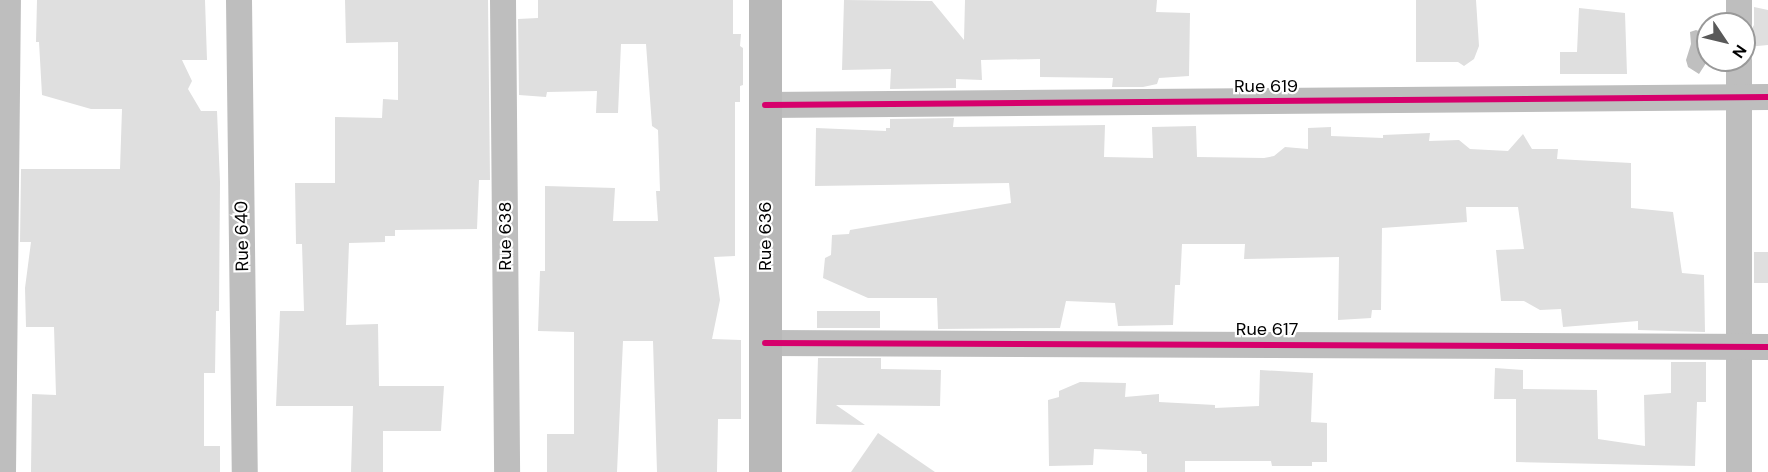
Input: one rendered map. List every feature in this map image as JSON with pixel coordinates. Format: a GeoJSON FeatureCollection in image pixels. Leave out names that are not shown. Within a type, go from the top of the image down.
{"type":"FeatureCollection","features":[{"type":"Feature","properties":{"kind":"street"},"geometry":{"type":"LineString","coordinates":[[3,472],[8,0]]}},
{"type":"Feature","properties":{"kind":"street","name":"Rue 640"},"geometry":{"type":"LineString","coordinates":[[239,0],[245,472]]}},
{"type":"Feature","properties":{"kind":"street","name":"Rue 638"},"geometry":{"type":"LineString","coordinates":[[503,0],[507,472]]}},
{"type":"Feature","properties":{"kind":"street","name":"Rue 636"},"geometry":{"type":"LineString","coordinates":[[765,0],[765,472]]}},
{"type":"Feature","properties":{"kind":"street"},"geometry":{"type":"LineString","coordinates":[[1739,72],[1739,472]]}},
{"type":"Feature","properties":{"kind":"street","name":"Rue 619"},"geometry":{"type":"LineString","coordinates":[[765,105],[1768,97]]}},
{"type":"Feature","properties":{"kind":"street","name":"Rue 617"},"geometry":{"type":"LineString","coordinates":[[765,343],[1768,347]]}},
{"type":"Feature","properties":{"kind":"shaded area"},"geometry":{"type":"Polygon","coordinates":[[[1696,30],[1696,72],[1700,72],[1699,74],[1688,67],[1686,60],[1691,44],[1690,32],[1696,30]]]}},
{"type":"Feature","properties":{"kind":"building"},"geometry":{"type":"Polygon","coordinates":[[[37,0],[205,0],[207,60],[182,60],[192,81],[188,89],[201,111],[217,111],[220,182],[219,311],[216,311],[215,373],[204,373],[204,446],[220,446],[220,472],[31,472],[32,394],[56,395],[54,327],[26,327],[25,288],[31,242],[20,242],[21,169],[120,169],[122,109],[91,109],[42,95],[39,42],[36,42],[37,0]]]}},
{"type":"Feature","properties":{"kind":"building"},"geometry":{"type":"Polygon","coordinates":[[[345,0],[488,0],[490,180],[479,180],[477,229],[395,230],[395,236],[385,236],[385,242],[349,243],[346,325],[378,324],[379,386],[444,386],[441,431],[383,431],[383,472],[351,472],[353,406],[276,406],[280,311],[304,311],[302,244],[296,244],[295,183],[335,183],[335,117],[382,118],[383,99],[398,100],[398,42],[346,43],[345,0]]]}},
{"type":"Feature","properties":{"kind":"building"},"geometry":{"type":"Polygon","coordinates":[[[538,0],[733,0],[733,34],[741,34],[740,46],[743,48],[743,85],[740,86],[740,102],[735,102],[735,256],[714,257],[720,300],[712,339],[741,340],[741,419],[718,419],[717,472],[657,472],[653,341],[623,341],[617,472],[547,472],[547,434],[574,434],[574,332],[538,331],[540,271],[545,271],[545,186],[615,188],[613,221],[658,221],[656,191],[660,191],[658,130],[652,126],[646,44],[621,44],[618,113],[596,113],[597,91],[547,92],[546,97],[519,95],[518,19],[538,18],[538,0]]]}},
{"type":"Feature","properties":{"kind":"building"},"geometry":{"type":"Polygon","coordinates":[[[844,0],[932,1],[964,40],[965,0],[1157,0],[1156,12],[1190,13],[1189,76],[1159,78],[1157,84],[1143,87],[1112,87],[1113,78],[1040,77],[1040,59],[981,60],[982,80],[956,79],[956,88],[890,89],[891,69],[842,70],[844,0]]]}},
{"type":"Feature","properties":{"kind":"building"},"geometry":{"type":"Polygon","coordinates":[[[1416,0],[1476,0],[1479,46],[1474,59],[1464,66],[1458,62],[1416,62],[1416,0]]]}},
{"type":"Feature","properties":{"kind":"building"},"geometry":{"type":"Polygon","coordinates":[[[1754,7],[1768,10],[1768,45],[1756,46],[1756,12],[1754,12],[1754,7]]]}},
{"type":"Feature","properties":{"kind":"building"},"geometry":{"type":"Polygon","coordinates":[[[1579,8],[1625,13],[1627,74],[1560,74],[1560,52],[1577,52],[1579,8]]]}},
{"type":"Feature","properties":{"kind":"building"},"geometry":{"type":"Polygon","coordinates":[[[954,118],[953,127],[1105,125],[1104,157],[1153,158],[1152,127],[1196,126],[1197,157],[1264,158],[1274,156],[1285,147],[1308,149],[1308,128],[1331,127],[1331,136],[1383,138],[1383,135],[1430,133],[1429,141],[1459,140],[1470,149],[1508,151],[1523,134],[1532,149],[1558,149],[1557,159],[1631,163],[1631,208],[1673,212],[1682,273],[1704,275],[1705,332],[1638,330],[1638,321],[1563,327],[1561,309],[1540,310],[1524,301],[1501,301],[1496,250],[1524,249],[1518,207],[1466,207],[1467,222],[1382,228],[1381,310],[1372,310],[1371,318],[1338,320],[1339,257],[1244,259],[1245,244],[1182,244],[1180,285],[1175,285],[1173,325],[1118,326],[1115,303],[1066,301],[1060,328],[938,329],[937,298],[868,298],[823,278],[825,258],[831,255],[832,235],[849,234],[850,230],[1011,203],[1009,183],[815,186],[816,128],[886,131],[886,128],[890,128],[890,119],[954,118]]]}},
{"type":"Feature","properties":{"kind":"building"},"geometry":{"type":"Polygon","coordinates":[[[1754,252],[1768,252],[1768,283],[1754,283],[1754,252]]]}},
{"type":"Feature","properties":{"kind":"building"},"geometry":{"type":"Polygon","coordinates":[[[817,311],[880,311],[880,328],[817,328],[817,311]]]}},
{"type":"Feature","properties":{"kind":"building"},"geometry":{"type":"Polygon","coordinates":[[[818,358],[881,358],[881,369],[941,370],[940,406],[836,405],[865,425],[816,424],[818,358]]]}},
{"type":"Feature","properties":{"kind":"building"},"geometry":{"type":"Polygon","coordinates":[[[1671,362],[1706,362],[1706,402],[1697,402],[1695,466],[1516,462],[1516,399],[1494,399],[1495,368],[1523,370],[1523,389],[1597,390],[1598,439],[1645,446],[1644,395],[1671,393],[1671,362]]]}},
{"type":"Feature","properties":{"kind":"building"},"geometry":{"type":"Polygon","coordinates":[[[1260,370],[1313,373],[1311,422],[1327,423],[1327,462],[1312,462],[1312,466],[1272,466],[1271,461],[1185,461],[1185,472],[1147,472],[1147,454],[1142,454],[1141,451],[1094,449],[1093,465],[1049,466],[1048,400],[1059,397],[1059,391],[1080,382],[1126,383],[1125,397],[1159,394],[1159,402],[1215,405],[1215,408],[1259,406],[1260,370]]]}},
{"type":"Feature","properties":{"kind":"building"},"geometry":{"type":"Polygon","coordinates":[[[878,433],[935,472],[851,472],[878,433]]]}},
{"type":"Feature","properties":{"kind":"cycle path"},"geometry":{"type":"LineString","coordinates":[[765,105],[1768,97]]}},
{"type":"Feature","properties":{"kind":"cycle path"},"geometry":{"type":"LineString","coordinates":[[765,343],[1768,347]]}}]}
